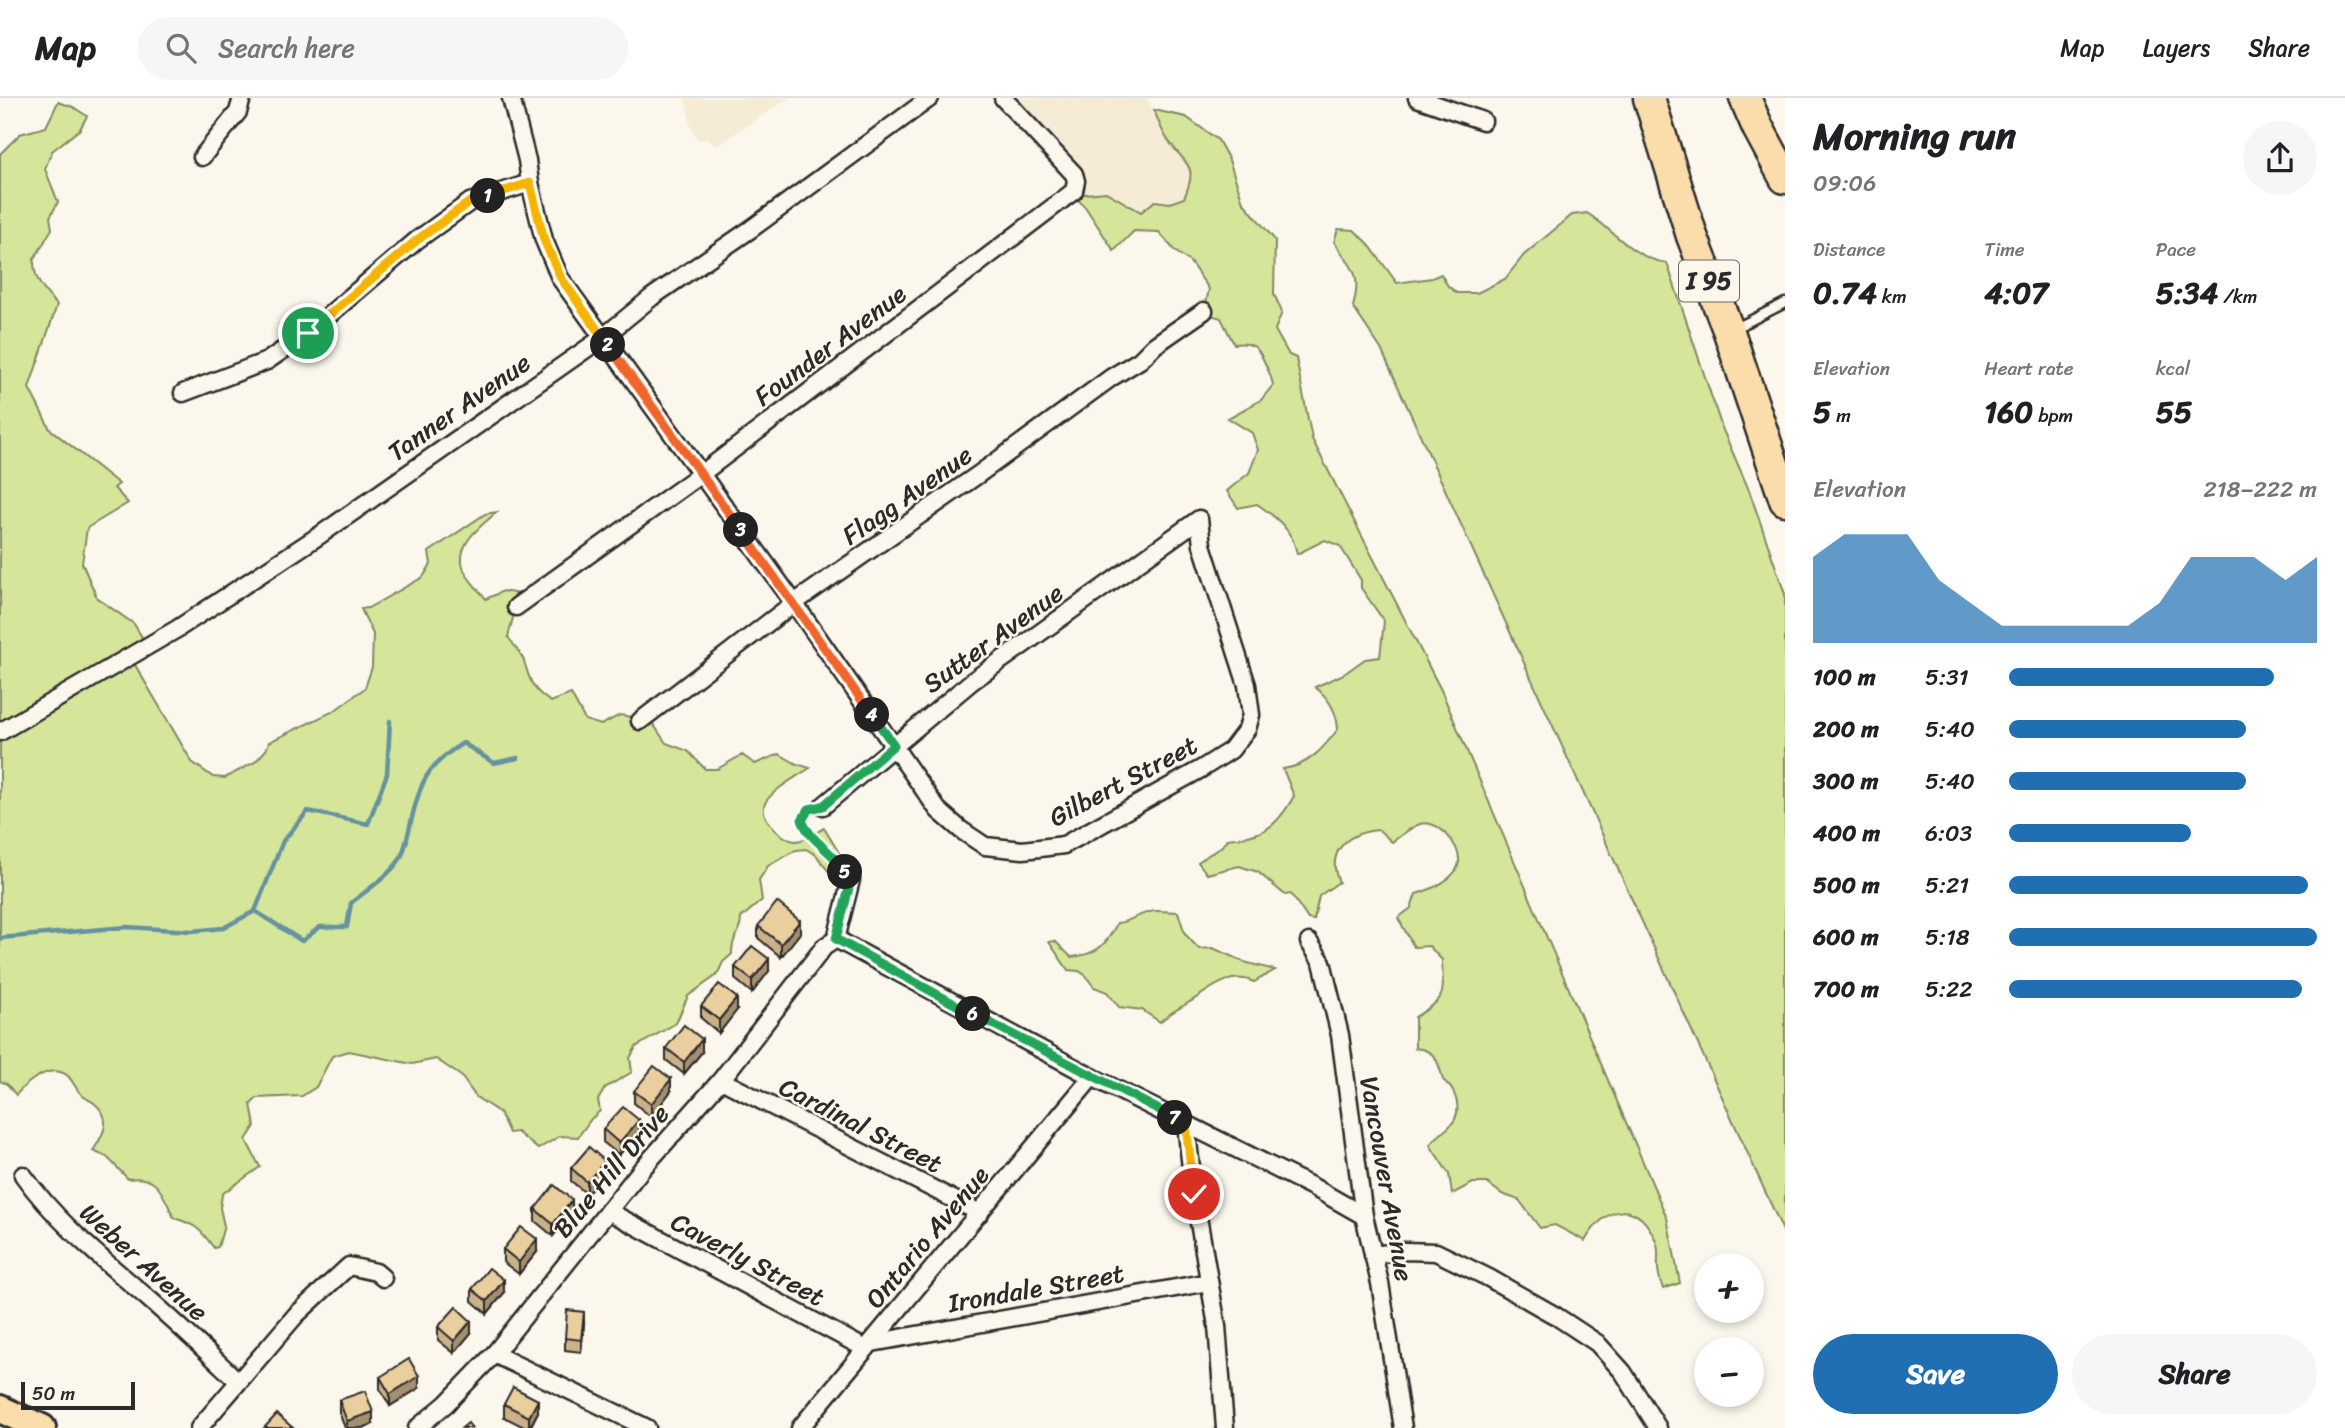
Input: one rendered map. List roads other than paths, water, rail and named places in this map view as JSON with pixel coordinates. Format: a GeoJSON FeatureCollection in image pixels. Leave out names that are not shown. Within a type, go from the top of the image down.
{"type":"FeatureCollection","features":[{"type":"Feature","properties":{"kind":"highway","name":"I 95"},"geometry":{"type":"LineString","coordinates":[[1649,98],[1692,236],[1728,331],[1785,499]]}},
{"type":"Feature","properties":{"kind":"highway"},"geometry":{"type":"LineString","coordinates":[[1745,98],[1785,178]]}},
{"type":"Feature","properties":{"kind":"main road"},"geometry":{"type":"LineString","coordinates":[[0,1409],[42,1428]]}},
{"type":"Feature","properties":{"kind":"street"},"geometry":{"type":"LineString","coordinates":[[202,157],[238,112],[242,98]]}},
{"type":"Feature","properties":{"kind":"street","name":"Gilbert Street"},"geometry":{"type":"LineString","coordinates":[[511,98],[544,240],[561,278],[794,603],[938,810],[985,846],[1023,850],[1064,845],[1221,757],[1231,750],[1247,729],[1251,715],[1247,685],[1202,545],[1199,519]]}},
{"type":"Feature","properties":{"kind":"street","name":"Tanner Avenue"},"geometry":{"type":"LineString","coordinates":[[0,732],[210,608],[320,535],[603,338],[652,297],[751,229],[930,98]]}},
{"type":"Feature","properties":{"kind":"street","name":"Founder Avenue"},"geometry":{"type":"LineString","coordinates":[[516,607],[701,474],[1074,191],[1074,174],[1003,98]]}},
{"type":"Feature","properties":{"kind":"street"},"geometry":{"type":"LineString","coordinates":[[1417,98],[1483,121]]}},
{"type":"Feature","properties":{"kind":"street"},"geometry":{"type":"LineString","coordinates":[[183,393],[267,361],[308,333],[417,240],[470,202],[530,183]]}},
{"type":"Feature","properties":{"kind":"street","name":"Flagg Avenue"},"geometry":{"type":"LineString","coordinates":[[640,721],[794,603],[1112,377],[1140,360],[1154,345],[1204,312]]}},
{"type":"Feature","properties":{"kind":"street","name":"Sutter Avenue"},"geometry":{"type":"LineString","coordinates":[[823,806],[971,682],[1199,519]]}},
{"type":"Feature","properties":{"kind":"street"},"geometry":{"type":"LineString","coordinates":[[851,880],[836,939],[1092,1077],[1313,1186],[1364,1216]]}},
{"type":"Feature","properties":{"kind":"street","name":"Blue Hill Drive"},"geometry":{"type":"LineString","coordinates":[[417,1428],[446,1404],[494,1354],[641,1170],[721,1080],[824,947],[836,939]]}},
{"type":"Feature","properties":{"kind":"street","name":"Vancouver Avenue"},"geometry":{"type":"LineString","coordinates":[[1309,942],[1322,962],[1339,1035],[1364,1216],[1380,1283],[1403,1428]]}},
{"type":"Feature","properties":{"kind":"street","name":"Ontario Avenue"},"geometry":{"type":"LineString","coordinates":[[800,1428],[1092,1077]]}},
{"type":"Feature","properties":{"kind":"street","name":"Cardinal Street"},"geometry":{"type":"LineString","coordinates":[[721,1080],[980,1213]]}},
{"type":"Feature","properties":{"kind":"street"},"geometry":{"type":"LineString","coordinates":[[1186,1124],[1194,1194],[1217,1326],[1225,1428]]}},
{"type":"Feature","properties":{"kind":"street","name":"Weber Avenue"},"geometry":{"type":"LineString","coordinates":[[23,1175],[41,1200],[87,1247],[238,1381]]}},
{"type":"Feature","properties":{"kind":"street","name":"Caverly Street"},"geometry":{"type":"LineString","coordinates":[[608,1211],[869,1346]]}},
{"type":"Feature","properties":{"kind":"street"},"geometry":{"type":"LineString","coordinates":[[1373,1255],[1405,1251],[1436,1252],[1556,1316],[1597,1343],[1623,1372],[1658,1428]]}},
{"type":"Feature","properties":{"kind":"street"},"geometry":{"type":"LineString","coordinates":[[199,1428],[296,1315],[349,1266],[376,1272],[383,1278]]}},
{"type":"Feature","properties":{"kind":"street","name":"Irondale Street"},"geometry":{"type":"LineString","coordinates":[[869,1346],[1209,1282]]}},
{"type":"Feature","properties":{"kind":"street"},"geometry":{"type":"LineString","coordinates":[[494,1354],[647,1428]]}},
{"type":"Feature","properties":{"kind":"lane"},"geometry":{"type":"LineString","coordinates":[[1728,331],[1785,303]]}},
{"type":"Feature","properties":{"kind":"waterway"},"geometry":{"type":"LineString","coordinates":[[0,938],[126,927],[192,931],[223,928],[255,911],[283,841],[308,811],[368,824],[387,774],[390,721]]}},
{"type":"Feature","properties":{"kind":"waterway"},"geometry":{"type":"LineString","coordinates":[[255,911],[302,941],[320,927],[347,927],[351,903],[384,877],[400,859],[422,785],[441,759],[463,743],[494,763],[518,758]]}}]}
